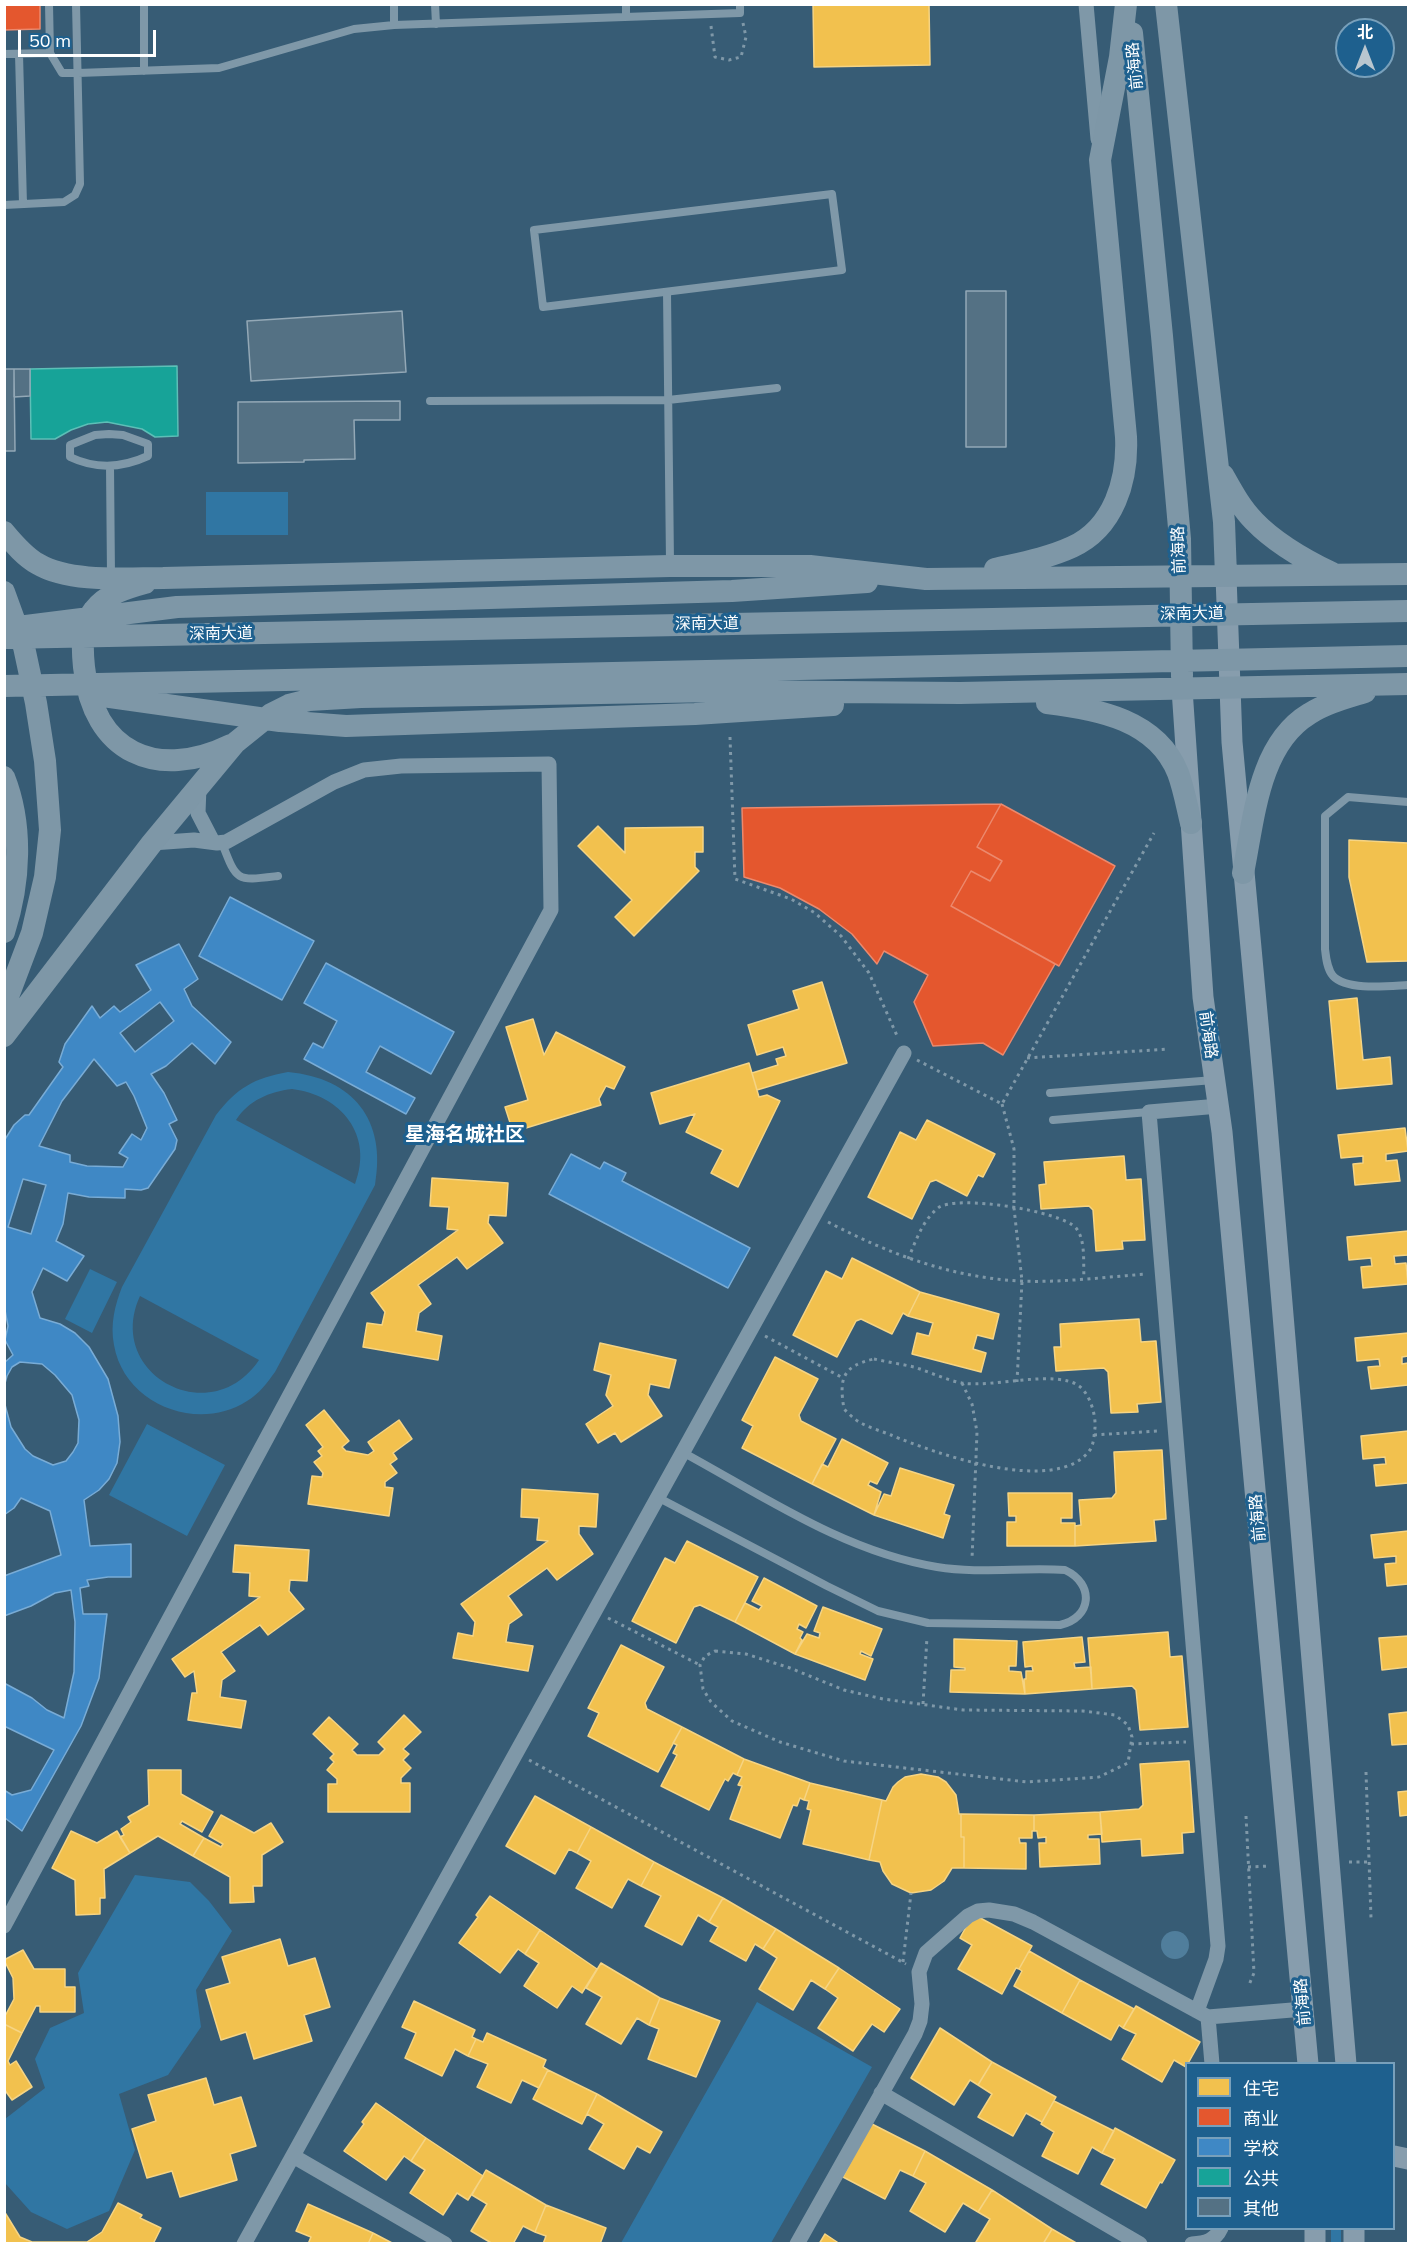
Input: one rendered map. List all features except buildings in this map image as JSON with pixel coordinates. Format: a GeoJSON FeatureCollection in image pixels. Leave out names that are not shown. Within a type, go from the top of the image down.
{"type":"FeatureCollection","features":[{"type":"Feature","properties":{"kind":"main road"},"geometry":{"type":"LineString","coordinates":[[4,532],[24,554],[39,565],[75,575],[163,578],[670,566],[810,566],[933,579],[1019,564],[1073,547],[1089,536],[1104,521],[1122,485],[1127,460],[1100,160],[1120,57],[1127,4]]}},
{"type":"Feature","properties":{"kind":"main road","name":"前海路"},"geometry":{"type":"LineString","coordinates":[[1127,4],[1162,336],[1180,539],[1182,689],[1203,997],[1219,1106],[1308,2062]]}},
{"type":"Feature","properties":{"kind":"main road"},"geometry":{"type":"LineString","coordinates":[[1167,4],[1224,522],[1232,742],[1264,1089],[1346,2062]]}},
{"type":"Feature","properties":{"kind":"main road"},"geometry":{"type":"LineString","coordinates":[[1218,465],[1239,504],[1255,522],[1309,562],[1333,574]]}},
{"type":"Feature","properties":{"kind":"main road"},"geometry":{"type":"LineString","coordinates":[[4,629],[177,607],[732,591],[933,579],[1408,574]]}},
{"type":"Feature","properties":{"kind":"main road"},"geometry":{"type":"LineString","coordinates":[[163,578],[111,596],[93,611],[84,633],[85,682],[94,712],[113,739],[144,757],[185,760],[202,757],[235,743]]}},
{"type":"Feature","properties":{"kind":"main road"},"geometry":{"type":"LineString","coordinates":[[4,592],[24,647],[36,703],[45,761],[50,830],[45,877],[32,933],[4,1007]]}},
{"type":"Feature","properties":{"kind":"main road","name":"深南大道"},"geometry":{"type":"LineString","coordinates":[[4,638],[1408,611]]}},
{"type":"Feature","properties":{"kind":"main road"},"geometry":{"type":"LineString","coordinates":[[11,686],[1408,656]]}},
{"type":"Feature","properties":{"kind":"main road"},"geometry":{"type":"LineString","coordinates":[[4,1036],[152,843],[235,743],[271,714],[289,705],[309,700],[718,691],[960,693],[1408,685]]}},
{"type":"Feature","properties":{"kind":"main road"},"geometry":{"type":"LineString","coordinates":[[1244,873],[1261,789],[1274,753],[1282,739],[1307,715],[1328,704],[1367,691],[1408,685]]}},
{"type":"Feature","properties":{"kind":"main road"},"geometry":{"type":"LineString","coordinates":[[11,686],[150,701],[280,721],[346,726],[774,710],[960,693],[1069,706],[1106,713],[1126,721],[1148,734],[1166,751],[1178,774],[1191,823]]}},
{"type":"Feature","properties":{"kind":"main road"},"geometry":{"type":"LineString","coordinates":[[4,777],[14,807],[17,843],[12,903],[4,932]]}},
{"type":"Feature","properties":{"kind":"street"},"geometry":{"type":"LineString","coordinates":[[1086,4],[1100,160]]}},
{"type":"Feature","properties":{"kind":"street"},"geometry":{"type":"LineString","coordinates":[[4,1926],[550,910],[549,764],[401,766],[364,770],[334,782],[232,840],[217,842],[175,840],[152,843]]}},
{"type":"Feature","properties":{"kind":"street"},"geometry":{"type":"LineString","coordinates":[[199,787],[198,813],[217,842]]}},
{"type":"Feature","properties":{"kind":"street"},"geometry":{"type":"LineString","coordinates":[[244,2244],[904,1053]]}},
{"type":"Feature","properties":{"kind":"street"},"geometry":{"type":"LineString","coordinates":[[1212,2062],[1202,2014],[1218,1946],[1149,1112],[1219,1106]]}},
{"type":"Feature","properties":{"kind":"street"},"geometry":{"type":"LineString","coordinates":[[797,2244],[915,2034],[920,2021],[922,2004],[919,1972],[921,1962],[926,1953],[968,1916],[978,1911],[1000,1910],[1033,1922],[1202,2014],[1304,2009]]}},
{"type":"Feature","properties":{"kind":"street"},"geometry":{"type":"LineString","coordinates":[[881,2093],[1140,2244]]}},
{"type":"Feature","properties":{"kind":"street"},"geometry":{"type":"LineString","coordinates":[[294,2156],[445,2244]]}},
{"type":"Feature","properties":{"kind":"street"},"geometry":{"type":"LineString","coordinates":[[1192,2244],[1206,2243],[1219,2234],[1221,2230]]}},
{"type":"Feature","properties":{"kind":"lane"},"geometry":{"type":"LineString","coordinates":[[49,4],[50,53],[62,73],[78,74],[219,68],[354,29],[394,25],[710,14],[740,9]]}},
{"type":"Feature","properties":{"kind":"lane"},"geometry":{"type":"LineString","coordinates":[[4,205],[64,202],[75,195],[80,183],[76,4]]}},
{"type":"Feature","properties":{"kind":"lane"},"geometry":{"type":"LineString","coordinates":[[144,4],[144,71]]}},
{"type":"Feature","properties":{"kind":"lane"},"geometry":{"type":"LineString","coordinates":[[394,4],[394,25]]}},
{"type":"Feature","properties":{"kind":"lane"},"geometry":{"type":"LineString","coordinates":[[435,4],[436,24]]}},
{"type":"Feature","properties":{"kind":"lane"},"geometry":{"type":"LineString","coordinates":[[626,4],[626,17]]}},
{"type":"Feature","properties":{"kind":"lane"},"geometry":{"type":"LineString","coordinates":[[4,54],[50,53]]}},
{"type":"Feature","properties":{"kind":"lane"},"geometry":{"type":"LineString","coordinates":[[19,54],[23,204]]}},
{"type":"Feature","properties":{"kind":"lane"},"geometry":{"type":"LineString","coordinates":[[832,194],[842,270],[667,292],[543,307],[534,230],[832,194]]}},
{"type":"Feature","properties":{"kind":"lane"},"geometry":{"type":"LineString","coordinates":[[667,292],[670,566]]}},
{"type":"Feature","properties":{"kind":"lane"},"geometry":{"type":"LineString","coordinates":[[430,401],[668,400],[777,388]]}},
{"type":"Feature","properties":{"kind":"lane"},"geometry":{"type":"LineString","coordinates":[[109,434],[136,438],[148,444],[148,456],[137,462],[110,466],[81,462],[70,457],[70,445],[95,435],[109,434]]}},
{"type":"Feature","properties":{"kind":"lane"},"geometry":{"type":"LineString","coordinates":[[93,611],[111,577],[110,466]]}},
{"type":"Feature","properties":{"kind":"lane"},"geometry":{"type":"LineString","coordinates":[[1408,801],[1348,797],[1325,816],[1325,949],[1329,968],[1334,976],[1350,985],[1408,985]]}},
{"type":"Feature","properties":{"kind":"lane"},"geometry":{"type":"LineString","coordinates":[[217,842],[232,871],[247,880],[278,876]]}},
{"type":"Feature","properties":{"kind":"lane"},"geometry":{"type":"LineString","coordinates":[[1050,1093],[1215,1080]]}},
{"type":"Feature","properties":{"kind":"lane"},"geometry":{"type":"LineString","coordinates":[[1053,1119],[1149,1112]]}},
{"type":"Feature","properties":{"kind":"lane"},"geometry":{"type":"LineString","coordinates":[[659,1498],[878,1611],[928,1623],[1060,1625],[1074,1620],[1085,1605],[1085,1590],[1082,1582],[1065,1570],[972,1570],[938,1567],[909,1561],[847,1542],[684,1453]]}},
{"type":"Feature","properties":{"kind":"path"},"geometry":{"type":"LineString","coordinates":[[710,14],[715,57],[729,60],[741,57],[746,37],[740,9]]}},
{"type":"Feature","properties":{"kind":"path"},"geometry":{"type":"LineString","coordinates":[[730,737],[735,879],[791,898],[815,913],[841,936],[869,973],[904,1053],[1002,1104]]}},
{"type":"Feature","properties":{"kind":"path"},"geometry":{"type":"LineString","coordinates":[[1017,1382],[1022,1281],[1014,1208],[1014,1149],[1002,1104],[1154,833]]}},
{"type":"Feature","properties":{"kind":"path"},"geometry":{"type":"LineString","coordinates":[[1027,1058],[1169,1049]]}},
{"type":"Feature","properties":{"kind":"path"},"geometry":{"type":"LineString","coordinates":[[908,1259],[924,1224],[939,1207],[958,1201],[1014,1208],[1062,1220],[1076,1229],[1082,1246],[1084,1278]]}},
{"type":"Feature","properties":{"kind":"path"},"geometry":{"type":"LineString","coordinates":[[816,1215],[867,1242],[908,1259],[963,1275],[1022,1281],[1162,1273]]}},
{"type":"Feature","properties":{"kind":"path"},"geometry":{"type":"LineString","coordinates":[[753,1329],[843,1378]]}},
{"type":"Feature","properties":{"kind":"path"},"geometry":{"type":"LineString","coordinates":[[874,1359],[913,1367],[962,1383],[1017,1382],[1040,1378],[1064,1381],[1079,1386],[1089,1400],[1095,1422],[1091,1448],[1078,1462],[1054,1469],[1016,1470],[976,1465],[916,1446],[861,1423],[843,1409],[841,1390],[843,1378],[855,1363],[874,1359]]}},
{"type":"Feature","properties":{"kind":"path"},"geometry":{"type":"LineString","coordinates":[[962,1383],[972,1404],[977,1432],[972,1570]]}},
{"type":"Feature","properties":{"kind":"path"},"geometry":{"type":"LineString","coordinates":[[1094,1435],[1175,1431]]}},
{"type":"Feature","properties":{"kind":"path"},"geometry":{"type":"LineString","coordinates":[[595,1611],[700,1665]]}},
{"type":"Feature","properties":{"kind":"path"},"geometry":{"type":"LineString","coordinates":[[923,1704],[928,1623]]}},
{"type":"Feature","properties":{"kind":"path"},"geometry":{"type":"LineString","coordinates":[[715,1651],[746,1654],[790,1668],[843,1690],[883,1699],[923,1704],[963,1710],[1083,1711],[1115,1715],[1128,1725],[1132,1737],[1128,1763],[1099,1777],[1027,1782],[844,1761],[780,1742],[732,1721],[711,1702],[703,1689],[700,1665],[705,1656],[715,1651]]}},
{"type":"Feature","properties":{"kind":"path"},"geometry":{"type":"LineString","coordinates":[[1131,1744],[1200,1742]]}},
{"type":"Feature","properties":{"kind":"path"},"geometry":{"type":"LineString","coordinates":[[517,1753],[919,1972]]}},
{"type":"Feature","properties":{"kind":"path"},"geometry":{"type":"LineString","coordinates":[[926,1769],[926,1774]]}},
{"type":"Feature","properties":{"kind":"path"},"geometry":{"type":"LineString","coordinates":[[1366,1772],[1371,1918]]}},
{"type":"Feature","properties":{"kind":"path"},"geometry":{"type":"LineString","coordinates":[[1246,1816],[1254,1973],[1249,1985]]}},
{"type":"Feature","properties":{"kind":"path"},"geometry":{"type":"LineString","coordinates":[[903,1963],[911,1893]]}},
{"type":"Feature","properties":{"kind":"shaded area"},"geometry":{"type":"Polygon","coordinates":[[[206,492],[288,492],[288,535],[206,535],[206,492]]]}},
{"type":"Feature","properties":{"kind":"shaded area"},"geometry":{"type":"Polygon","coordinates":[[[288,1072],[311,1076],[331,1083],[347,1093],[360,1106],[370,1122],[376,1141],[375,1185],[275,1372],[263,1388],[247,1401],[227,1410],[207,1414],[186,1413],[166,1407],[147,1397],[132,1383],[121,1366],[114,1345],[113,1330],[119,1294],[216,1115],[231,1098],[247,1086],[265,1077],[288,1072]],[[292,1089],[260,1098],[247,1107],[236,1120],[355,1184],[360,1166],[360,1149],[349,1120],[325,1099],[292,1089]],[[140,1296],[133,1324],[137,1349],[149,1370],[168,1384],[191,1392],[215,1391],[239,1381],[259,1360],[140,1296]]]}},
{"type":"Feature","properties":{"kind":"shaded area"},"geometry":{"type":"Polygon","coordinates":[[[90,1269],[117,1282],[92,1333],[65,1319],[90,1269]]]}},
{"type":"Feature","properties":{"kind":"shaded area"},"geometry":{"type":"Polygon","coordinates":[[[147,1424],[225,1465],[187,1536],[109,1495],[147,1424]]]}},
{"type":"Feature","properties":{"kind":"shaded area"},"geometry":{"type":"Polygon","coordinates":[[[135,1875],[190,1882],[209,1901],[232,1931],[196,1990],[201,2027],[168,2075],[119,2094],[135,2150],[109,2211],[67,2229],[31,2212],[5,2183],[5,2119],[45,2088],[35,2059],[50,2028],[84,2013],[78,1973],[135,1875]]]}},
{"type":"Feature","properties":{"kind":"shaded area"},"geometry":{"type":"Polygon","coordinates":[[[1175,1931],[1185,1935],[1189,1945],[1185,1955],[1175,1959],[1165,1955],[1161,1945],[1165,1935],[1175,1931]]]}},
{"type":"Feature","properties":{"kind":"shaded area"},"geometry":{"type":"Polygon","coordinates":[[[757,2002],[872,2067],[771,2243],[621,2243],[757,2002]]]}},
{"type":"Feature","properties":{"kind":"shaded area"},"geometry":{"type":"Polygon","coordinates":[[[1331,2230],[1341,2230],[1341,2243],[1331,2243],[1331,2230]]]}},
{"type":"Feature","properties":{"kind":"district","name":"星海名城社区"},"geometry":{"type":"Point","coordinates":[465,1135]}}]}
